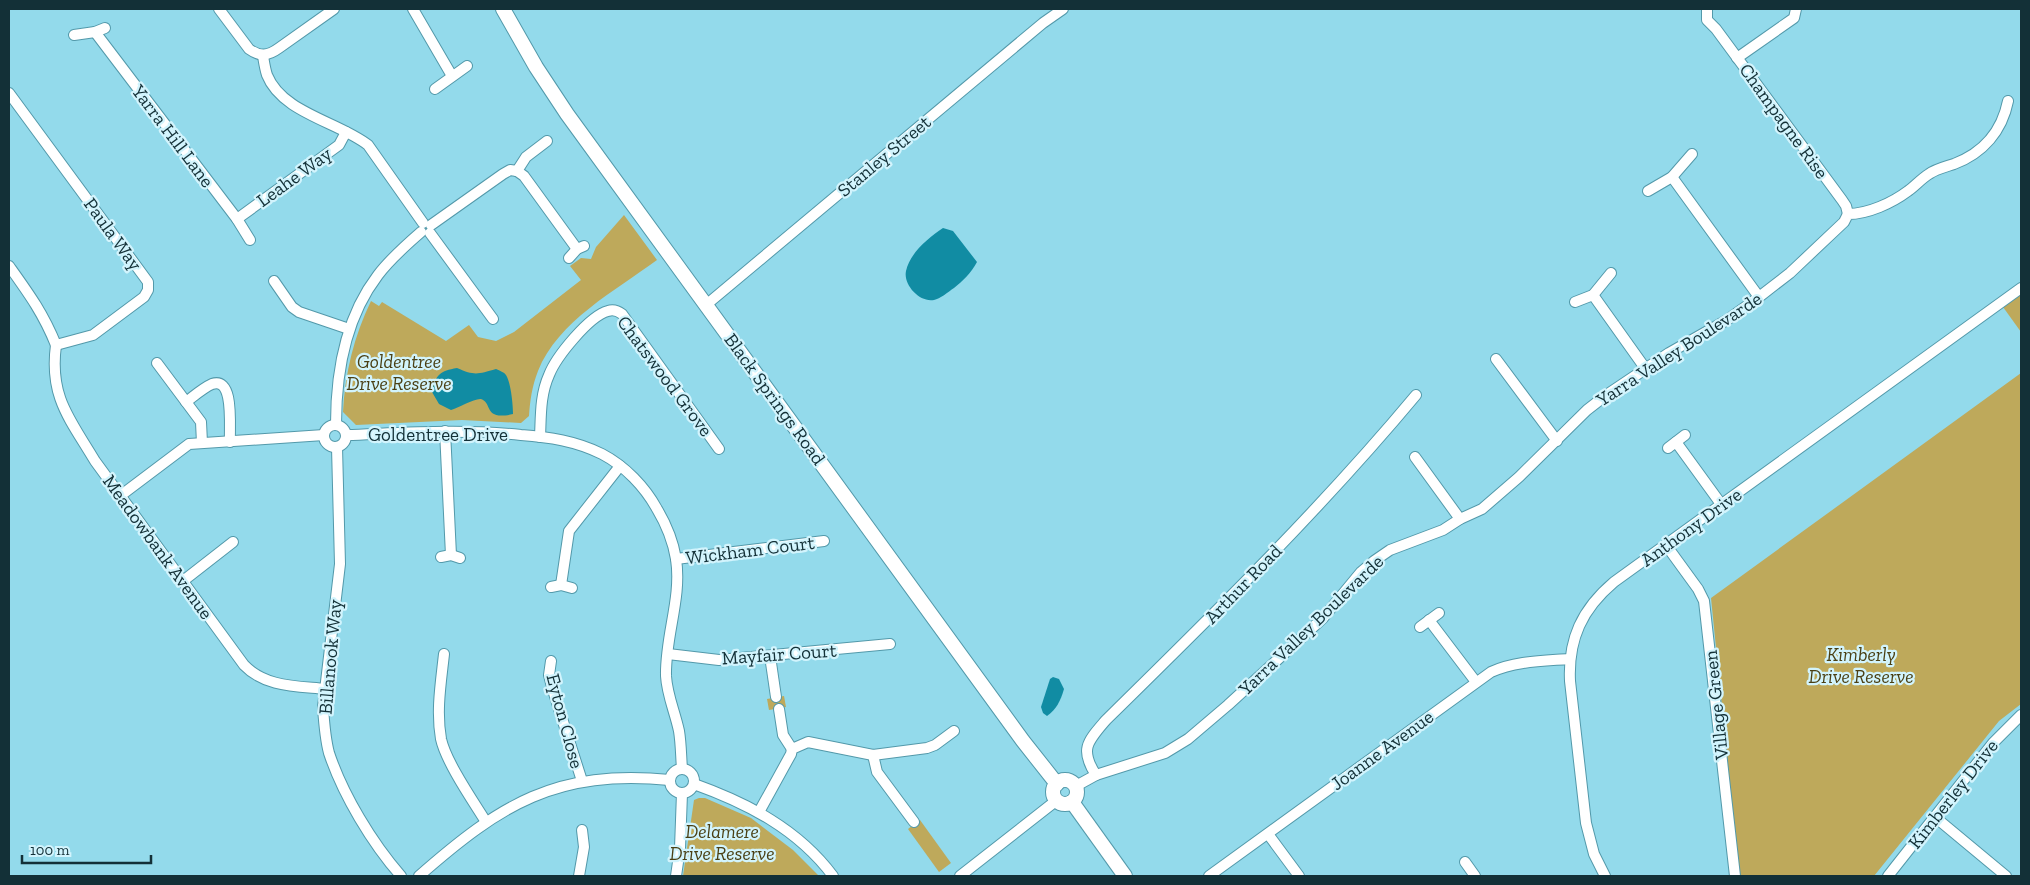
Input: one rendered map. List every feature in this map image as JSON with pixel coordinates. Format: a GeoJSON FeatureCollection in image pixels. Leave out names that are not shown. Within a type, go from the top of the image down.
{"type":"FeatureCollection","features":[{"type":"Feature","properties":{"kind":"main road","name":"Black Springs Road"},"geometry":{"type":"LineString","coordinates":[[503,9],[536,67],[567,114],[1023,741],[1057,784]]}},
{"type":"Feature","properties":{"kind":"main road"},"geometry":{"type":"LineString","coordinates":[[1067,780],[1076,786],[1077,796],[1072,802],[1066,804],[1057,800],[1054,790],[1057,784],[1067,780]]}},
{"type":"Feature","properties":{"kind":"main road"},"geometry":{"type":"LineString","coordinates":[[1072,802],[1125,876]]}},
{"type":"Feature","properties":{"kind":"street"},"geometry":{"type":"LineString","coordinates":[[219,9],[249,49],[263,56],[271,54],[334,9]]}},
{"type":"Feature","properties":{"kind":"street"},"geometry":{"type":"LineString","coordinates":[[413,9],[452,76]]}},
{"type":"Feature","properties":{"kind":"street","name":"Stanley Street"},"geometry":{"type":"LineString","coordinates":[[706,305],[1042,23],[1063,9]]}},
{"type":"Feature","properties":{"kind":"street","name":"Champagne Rise"},"geometry":{"type":"LineString","coordinates":[[1707,9],[1707,20],[1716,29],[1842,200],[1848,214]]}},
{"type":"Feature","properties":{"kind":"street"},"geometry":{"type":"LineString","coordinates":[[1737,58],[1794,18],[1796,9]]}},
{"type":"Feature","properties":{"kind":"street","name":"Yarra Hill Lane"},"geometry":{"type":"LineString","coordinates":[[74,35],[100,30],[237,219],[250,240]]}},
{"type":"Feature","properties":{"kind":"street"},"geometry":{"type":"LineString","coordinates":[[263,56],[267,75],[275,88],[288,100],[319,120],[346,132],[368,145],[493,319]]}},
{"type":"Feature","properties":{"kind":"street"},"geometry":{"type":"LineString","coordinates":[[435,89],[466,66]]}},
{"type":"Feature","properties":{"kind":"street","name":"Paula Way"},"geometry":{"type":"LineString","coordinates":[[9,92],[148,282],[148,290],[144,297],[92,335],[56,345]]}},
{"type":"Feature","properties":{"kind":"street"},"geometry":{"type":"LineString","coordinates":[[1848,214],[1860,214],[1906,193],[1937,169],[1960,161],[1978,150],[1996,134],[2005,117],[2008,101]]}},
{"type":"Feature","properties":{"kind":"street","name":"Leahe Way"},"geometry":{"type":"LineString","coordinates":[[237,219],[339,145],[346,132]]}},
{"type":"Feature","properties":{"kind":"street"},"geometry":{"type":"LineString","coordinates":[[517,171],[526,157],[546,141]]}},
{"type":"Feature","properties":{"kind":"street"},"geometry":{"type":"LineString","coordinates":[[1648,191],[1672,177],[1692,154]]}},
{"type":"Feature","properties":{"kind":"street"},"geometry":{"type":"LineString","coordinates":[[336,424],[338,378],[349,330],[367,291],[378,274],[426,228],[503,174],[510,170],[517,171],[524,176],[580,247],[569,258]]}},
{"type":"Feature","properties":{"kind":"street"},"geometry":{"type":"LineString","coordinates":[[1672,177],[1759,297]]}},
{"type":"Feature","properties":{"kind":"street","name":"Yarra Valley Boulevarde"},"geometry":{"type":"LineString","coordinates":[[1076,786],[1096,775],[1164,753],[1188,739],[1323,618],[1361,572],[1374,561],[1390,550],[1442,530],[1482,509],[1557,441],[1587,410],[1645,368],[1727,320],[1759,297],[1801,264],[1844,222],[1848,214]]}},
{"type":"Feature","properties":{"kind":"street"},"geometry":{"type":"LineString","coordinates":[[9,266],[35,301],[56,345]]}},
{"type":"Feature","properties":{"kind":"street"},"geometry":{"type":"LineString","coordinates":[[1575,302],[1593,295],[1611,273]]}},
{"type":"Feature","properties":{"kind":"street"},"geometry":{"type":"LineString","coordinates":[[274,281],[292,306],[299,312],[349,330]]}},
{"type":"Feature","properties":{"kind":"street","name":"Anthony Drive"},"geometry":{"type":"LineString","coordinates":[[1605,876],[1594,854],[1586,823],[1569,659],[1576,632],[1594,602],[1614,582],[2021,288]]}},
{"type":"Feature","properties":{"kind":"street"},"geometry":{"type":"LineString","coordinates":[[1593,295],[1645,368]]}},
{"type":"Feature","properties":{"kind":"street","name":"Chatswood Grove"},"geometry":{"type":"LineString","coordinates":[[540,437],[544,389],[556,361],[579,332],[601,314],[609,310],[616,310],[627,321],[719,449]]}},
{"type":"Feature","properties":{"kind":"street","name":"Meadowbank Avenue"},"geometry":{"type":"LineString","coordinates":[[56,345],[54,381],[60,401],[95,461],[244,665],[252,673],[276,683],[325,689]]}},
{"type":"Feature","properties":{"kind":"street"},"geometry":{"type":"LineString","coordinates":[[1496,359],[1557,441]]}},
{"type":"Feature","properties":{"kind":"street"},"geometry":{"type":"LineString","coordinates":[[158,363],[201,422],[202,443]]}},
{"type":"Feature","properties":{"kind":"street"},"geometry":{"type":"LineString","coordinates":[[186,402],[210,385],[222,384],[227,389],[229,398],[230,442]]}},
{"type":"Feature","properties":{"kind":"street","name":"Arthur Road"},"geometry":{"type":"LineString","coordinates":[[1096,775],[1088,764],[1085,752],[1090,739],[1245,584],[1377,441],[1416,395]]}},
{"type":"Feature","properties":{"kind":"street"},"geometry":{"type":"LineString","coordinates":[[336,424],[342,427],[346,435],[343,444],[336,447],[328,444],[324,435],[329,426],[336,424]]}},
{"type":"Feature","properties":{"kind":"street"},"geometry":{"type":"LineString","coordinates":[[441,558],[456,557],[445,431]]}},
{"type":"Feature","properties":{"kind":"street","name":"Goldentree Drive"},"geometry":{"type":"LineString","coordinates":[[346,435],[478,431],[540,437],[582,445],[603,454],[639,483],[664,520],[676,559],[676,597],[668,654],[667,690],[679,733],[682,769]]}},
{"type":"Feature","properties":{"kind":"street"},"geometry":{"type":"LineString","coordinates":[[120,496],[189,444],[324,435]]}},
{"type":"Feature","properties":{"kind":"street"},"geometry":{"type":"LineString","coordinates":[[1685,435],[1672,445],[1721,504]]}},
{"type":"Feature","properties":{"kind":"street","name":"Billanook Way"},"geometry":{"type":"LineString","coordinates":[[336,447],[340,564],[323,707],[325,730],[329,751],[349,799],[390,863],[402,876]]}},
{"type":"Feature","properties":{"kind":"street"},"geometry":{"type":"LineString","coordinates":[[1415,457],[1460,519]]}},
{"type":"Feature","properties":{"kind":"street"},"geometry":{"type":"LineString","coordinates":[[572,588],[556,586],[569,531],[620,466]]}},
{"type":"Feature","properties":{"kind":"street","name":"Wickham Court"},"geometry":{"type":"LineString","coordinates":[[676,559],[824,541]]}},
{"type":"Feature","properties":{"kind":"street"},"geometry":{"type":"LineString","coordinates":[[183,581],[233,542]]}},
{"type":"Feature","properties":{"kind":"street","name":"Village Green"},"geometry":{"type":"LineString","coordinates":[[1666,544],[1698,589],[1704,601],[1735,876]]}},
{"type":"Feature","properties":{"kind":"street"},"geometry":{"type":"LineString","coordinates":[[1420,627],[1439,614]]}},
{"type":"Feature","properties":{"kind":"street"},"geometry":{"type":"LineString","coordinates":[[1429,620],[1476,682]]}},
{"type":"Feature","properties":{"kind":"street","name":"Mayfair Court"},"geometry":{"type":"LineString","coordinates":[[668,654],[719,660],[890,644]]}},
{"type":"Feature","properties":{"kind":"street"},"geometry":{"type":"LineString","coordinates":[[444,654],[438,702],[442,741],[455,770],[486,822]]}},
{"type":"Feature","properties":{"kind":"street"},"geometry":{"type":"LineString","coordinates":[[770,656],[776,697]]}},
{"type":"Feature","properties":{"kind":"street","name":"Joanne Avenue"},"geometry":{"type":"LineString","coordinates":[[1209,876],[1476,682],[1504,666],[1569,659]]}},
{"type":"Feature","properties":{"kind":"street","name":"Eyton Close"},"geometry":{"type":"LineString","coordinates":[[551,661],[550,675],[552,687],[582,781]]}},
{"type":"Feature","properties":{"kind":"street"},"geometry":{"type":"LineString","coordinates":[[759,812],[792,749],[783,736],[779,709]]}},
{"type":"Feature","properties":{"kind":"street","name":"Kimberley Drive"},"geometry":{"type":"LineString","coordinates":[[1888,876],[1992,743],[2021,715]]}},
{"type":"Feature","properties":{"kind":"street"},"geometry":{"type":"LineString","coordinates":[[792,749],[808,742],[873,754],[927,748],[935,745],[954,731]]}},
{"type":"Feature","properties":{"kind":"street"},"geometry":{"type":"LineString","coordinates":[[873,754],[877,772],[914,822]]}},
{"type":"Feature","properties":{"kind":"street"},"geometry":{"type":"LineString","coordinates":[[682,769],[692,774],[694,784],[689,790],[682,792],[675,790],[670,780],[673,773],[682,769]]}},
{"type":"Feature","properties":{"kind":"street"},"geometry":{"type":"LineString","coordinates":[[402,876],[410,874],[417,876],[456,844],[505,809],[541,793],[582,781],[631,778],[670,780]]}},
{"type":"Feature","properties":{"kind":"street"},"geometry":{"type":"LineString","coordinates":[[694,784],[736,800],[759,812],[798,840],[814,854],[833,876]]}},
{"type":"Feature","properties":{"kind":"street"},"geometry":{"type":"LineString","coordinates":[[676,876],[680,848],[682,792]]}},
{"type":"Feature","properties":{"kind":"street"},"geometry":{"type":"LineString","coordinates":[[965,875],[1057,800]]}},
{"type":"Feature","properties":{"kind":"street"},"geometry":{"type":"LineString","coordinates":[[1935,817],[2006,876]]}},
{"type":"Feature","properties":{"kind":"street"},"geometry":{"type":"LineString","coordinates":[[580,876],[584,847],[582,830]]}},
{"type":"Feature","properties":{"kind":"street"},"geometry":{"type":"LineString","coordinates":[[1268,834],[1299,876]]}},
{"type":"Feature","properties":{"kind":"street"},"geometry":{"type":"LineString","coordinates":[[1465,862],[1475,876]]}},
{"type":"Feature","properties":{"kind":"green space","name":"Goldentree Drive Reserve"},"geometry":{"type":"Polygon","coordinates":[[[624,215],[657,260],[589,308],[559,337],[547,353],[538,371],[534,382],[529,416],[521,423],[462,420],[356,425],[343,412],[351,355],[371,301],[379,306],[382,302],[446,341],[469,325],[478,337],[496,341],[514,332],[581,280],[570,266],[581,258],[591,259],[596,247],[624,215]]]}},
{"type":"Feature","properties":{"kind":"green space"},"geometry":{"type":"Polygon","coordinates":[[[2021,294],[2021,332],[2003,307],[2021,294]]]}},
{"type":"Feature","properties":{"kind":"green space","name":"Kimberly Drive Reserve"},"geometry":{"type":"Polygon","coordinates":[[[2021,373],[2021,704],[1999,721],[1874,876],[1739,876],[1711,598],[2021,373]]]}},
{"type":"Feature","properties":{"kind":"green space"},"geometry":{"type":"Polygon","coordinates":[[[784,696],[786,707],[769,710],[767,699],[784,696]]]}},
{"type":"Feature","properties":{"kind":"green space","name":"Delamere Drive Reserve"},"geometry":{"type":"Polygon","coordinates":[[[705,798],[751,818],[793,850],[819,876],[683,876],[694,800],[705,798]]]}},
{"type":"Feature","properties":{"kind":"green space"},"geometry":{"type":"Polygon","coordinates":[[[920,820],[951,863],[939,872],[908,829],[920,820]]]}},
{"type":"Feature","properties":{"kind":"water"},"geometry":{"type":"Polygon","coordinates":[[[943,228],[953,231],[977,262],[967,277],[954,288],[934,300],[923,299],[910,287],[907,282],[906,271],[911,258],[916,252],[926,241],[943,228]]]}},
{"type":"Feature","properties":{"kind":"water"},"geometry":{"type":"Polygon","coordinates":[[[457,368],[473,373],[496,369],[504,373],[510,388],[513,414],[497,415],[490,411],[485,401],[481,399],[451,410],[439,404],[432,392],[437,377],[446,370],[457,368]]]}},
{"type":"Feature","properties":{"kind":"water"},"geometry":{"type":"Polygon","coordinates":[[[1053,677],[1059,679],[1064,689],[1058,704],[1047,716],[1043,713],[1041,707],[1050,679],[1053,677]]]}}]}
